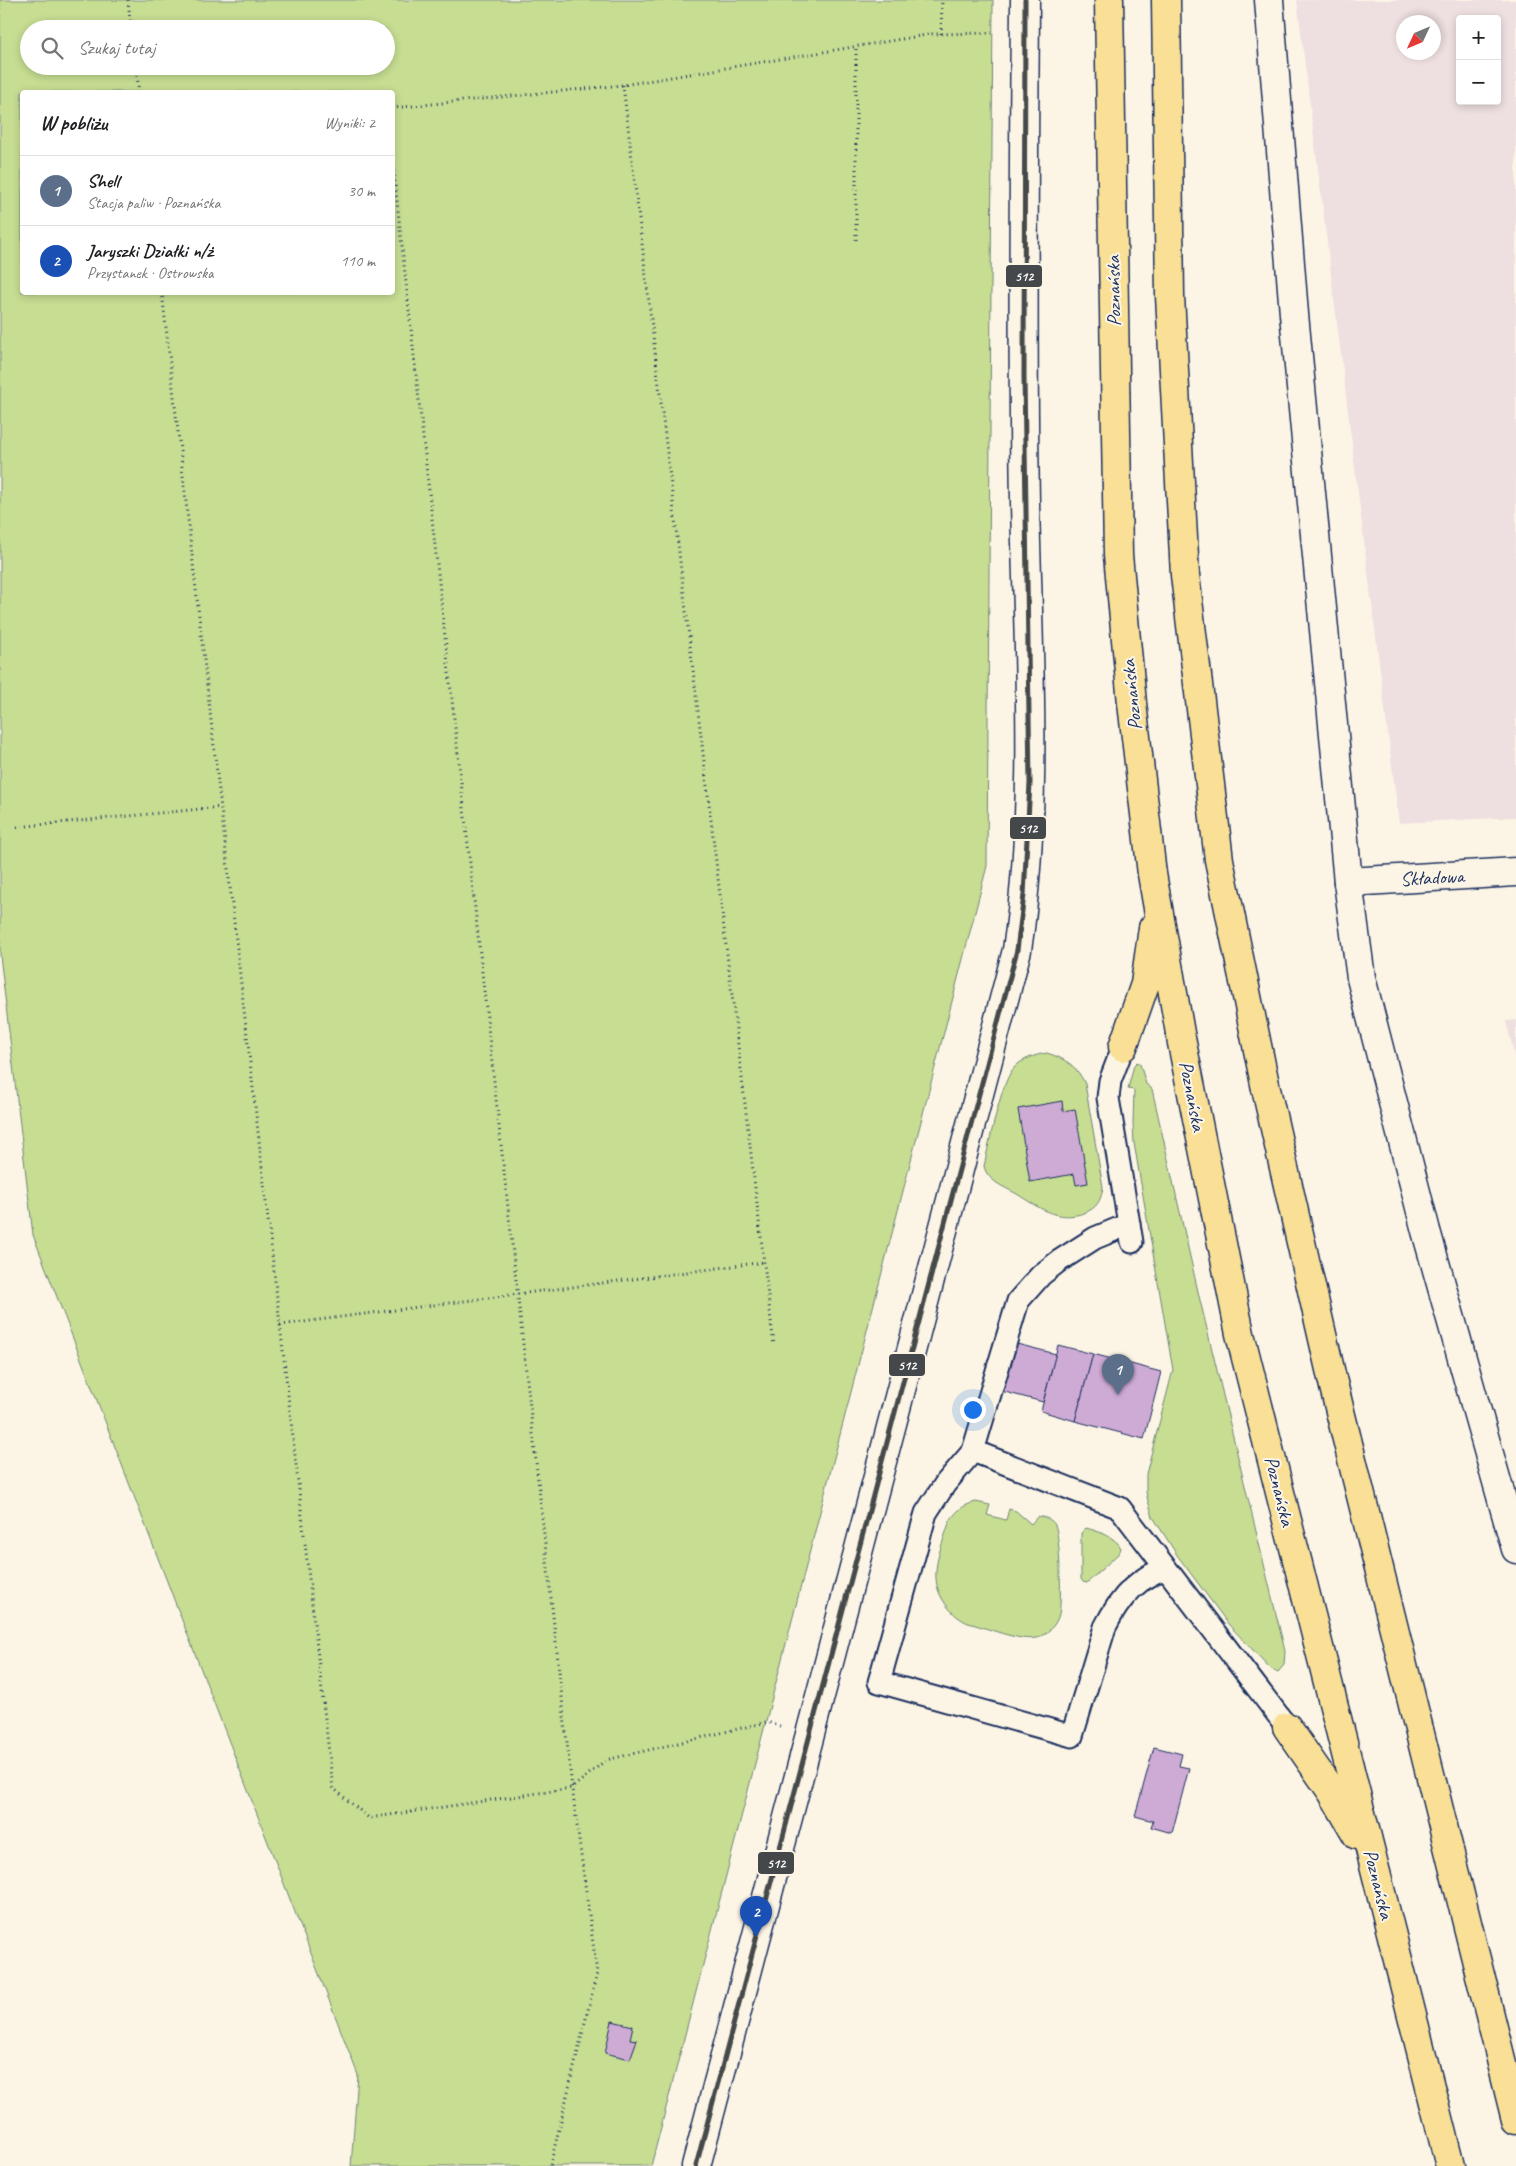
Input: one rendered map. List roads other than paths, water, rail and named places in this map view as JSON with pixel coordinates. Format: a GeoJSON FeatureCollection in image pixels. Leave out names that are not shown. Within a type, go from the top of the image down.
{"type":"FeatureCollection","features":[{"type":"Feature","properties":{"kind":"highway","name":"Poznańska"},"geometry":{"type":"LineString","coordinates":[[1109,0],[1118,555],[1132,703],[1152,874],[1180,1033],[1240,1334],[1450,2166]]}},
{"type":"Feature","properties":{"kind":"highway"},"geometry":{"type":"LineString","coordinates":[[1166,0],[1170,296],[1185,575],[1219,860],[1266,1090],[1334,1387],[1516,2120]]}},
{"type":"Feature","properties":{"kind":"highway"},"geometry":{"type":"LineString","coordinates":[[1123,1047],[1135,1015],[1148,970],[1153,922],[1152,874]]}},
{"type":"Feature","properties":{"kind":"highway"},"geometry":{"type":"LineString","coordinates":[[1287,1727],[1351,1822],[1382,1894]]}},
{"type":"Feature","properties":{"kind":"street"},"geometry":{"type":"LineString","coordinates":[[696,2166],[1017,950],[1024,904],[1028,853],[1030,759],[1023,403],[1025,0]]}},
{"type":"Feature","properties":{"kind":"street"},"geometry":{"type":"LineString","coordinates":[[1269,0],[1294,314],[1348,882],[1364,987],[1426,1231],[1516,1549]]}},
{"type":"Feature","properties":{"kind":"street","name":"Składowa"},"geometry":{"type":"LineString","coordinates":[[1348,882],[1516,872]]}},
{"type":"Feature","properties":{"kind":"lane"},"geometry":{"type":"LineString","coordinates":[[1123,1047],[1110,1081],[1108,1098],[1130,1233],[1095,1238],[1059,1261],[1032,1285],[1018,1301],[973,1451],[945,1484],[926,1513],[879,1682],[1072,1736],[1105,1627],[1111,1616],[1124,1595],[1135,1585],[1145,1577],[1165,1569]]}},
{"type":"Feature","properties":{"kind":"lane"},"geometry":{"type":"LineString","coordinates":[[973,1451],[1120,1508],[1287,1727]]}},
{"type":"Feature","properties":{"kind":"place","name":"Shell"},"geometry":{"type":"Point","coordinates":[1118,1395]}},
{"type":"Feature","properties":{"kind":"place","name":"Jaryszki Działki n/ż"},"geometry":{"type":"Point","coordinates":[756,1937]}}]}
